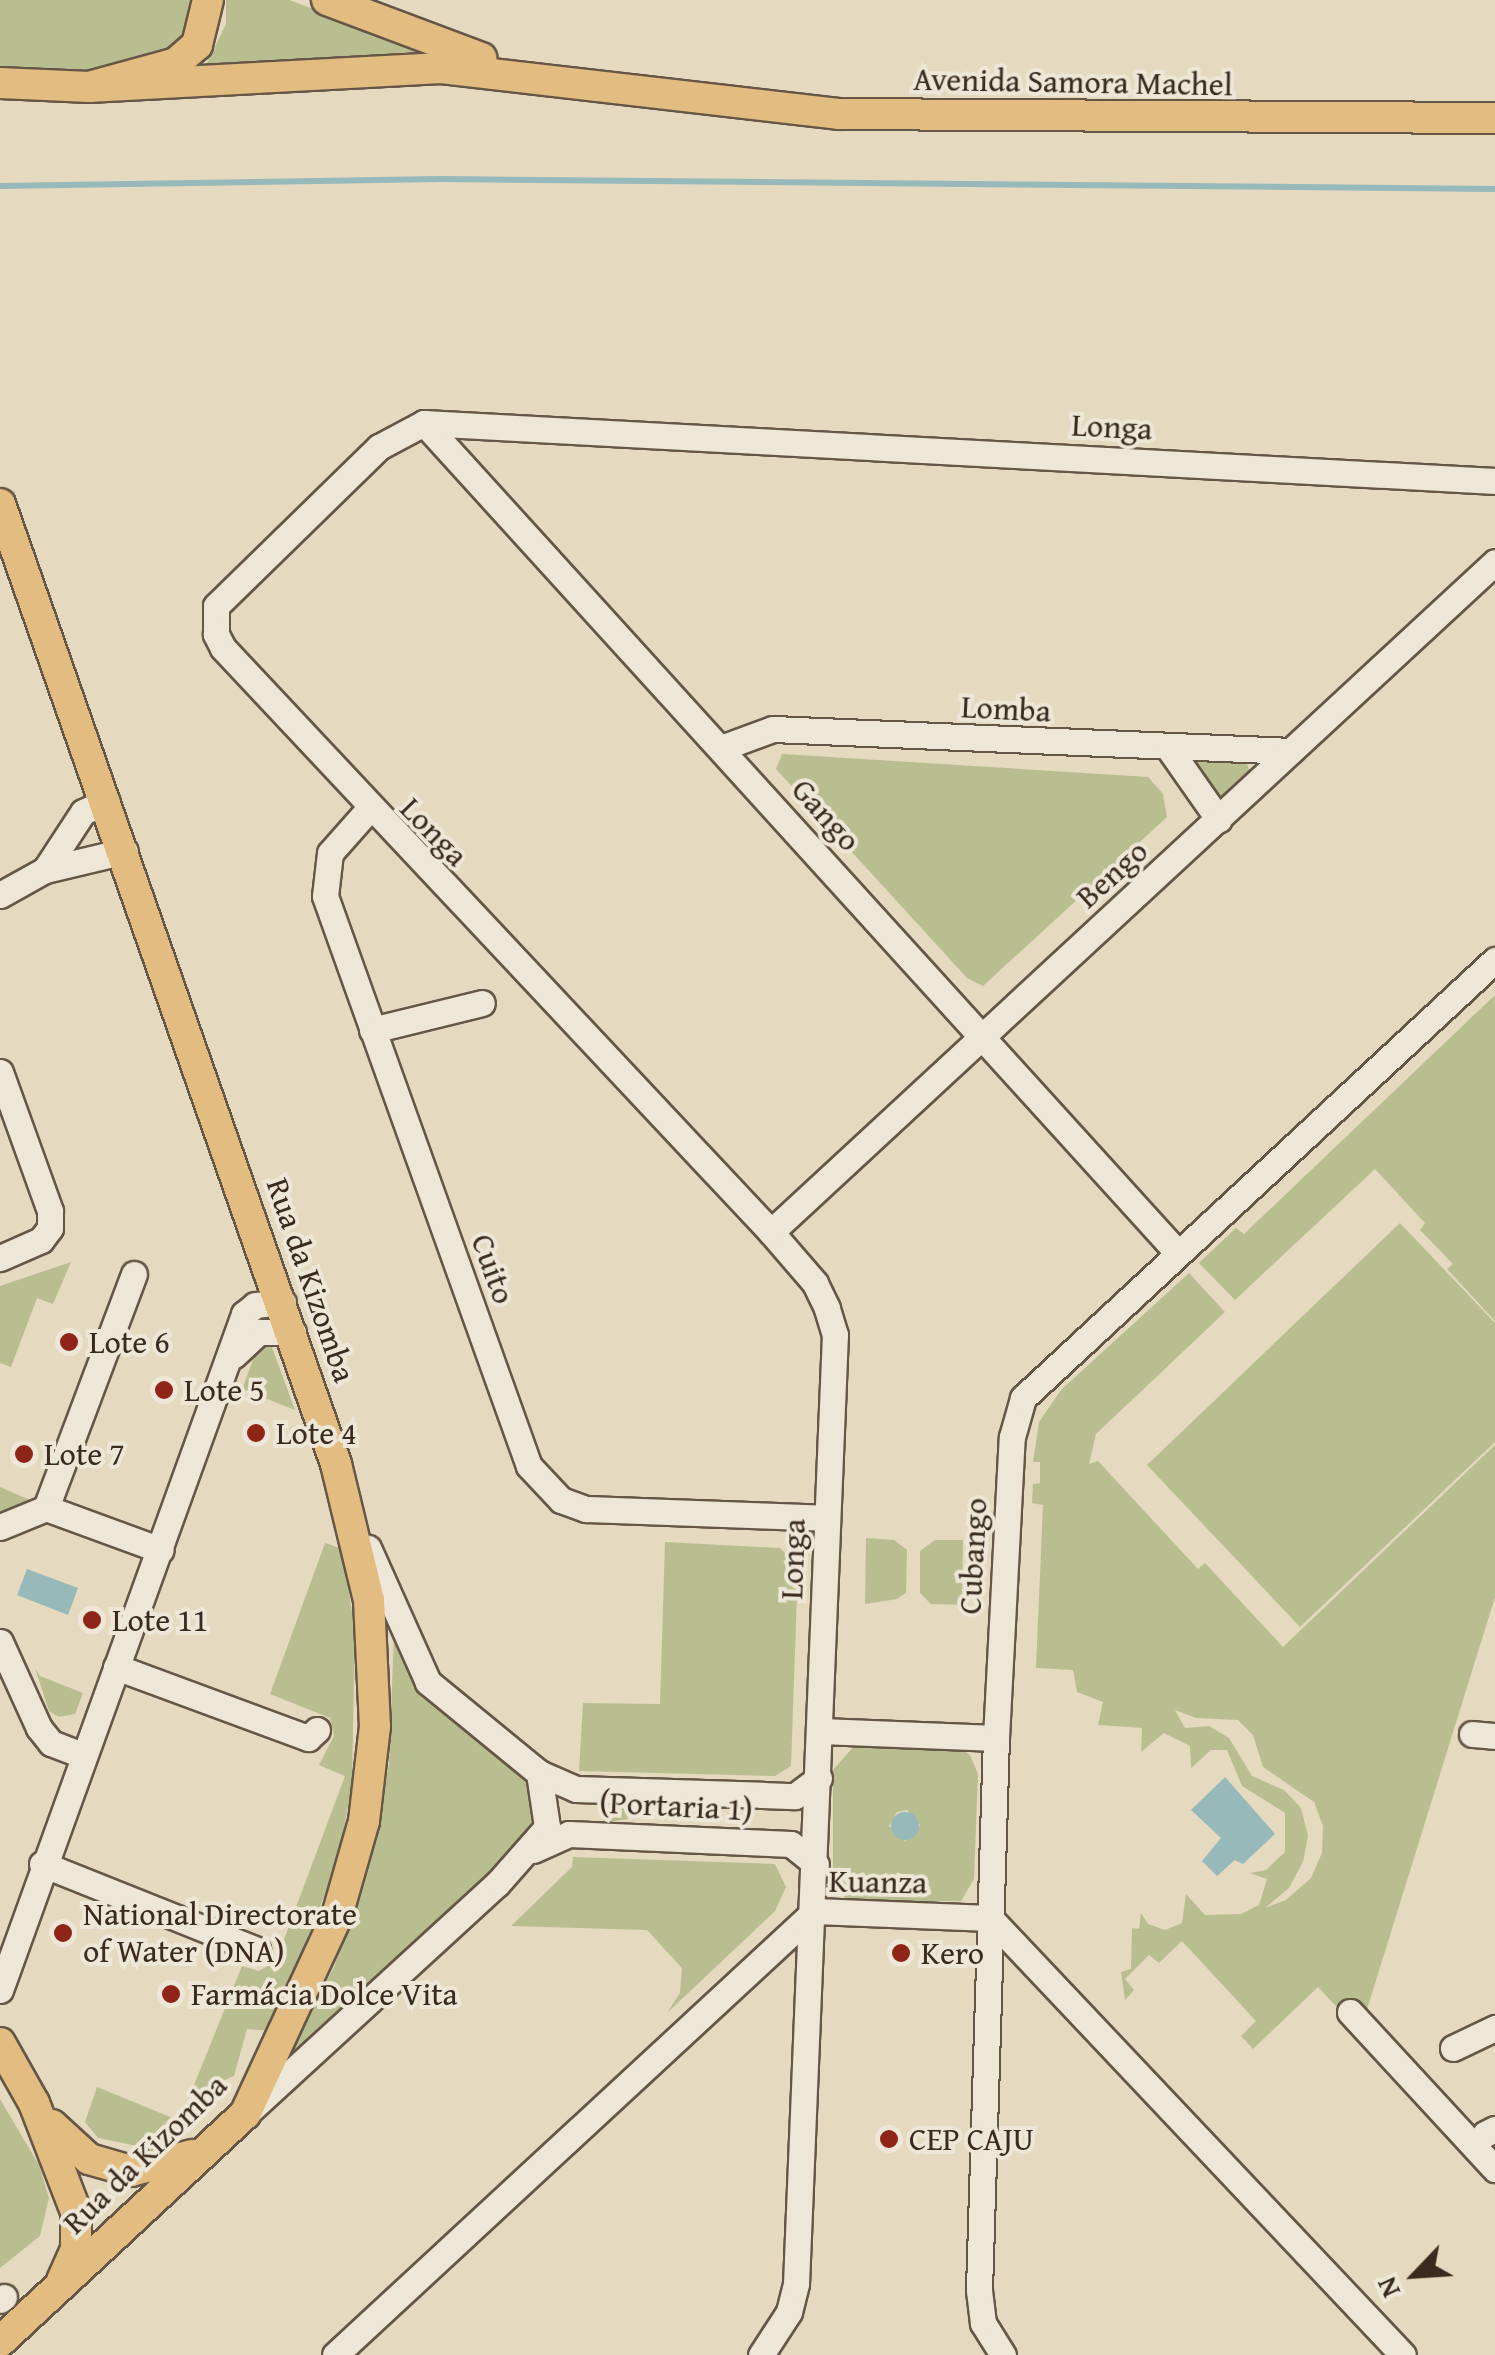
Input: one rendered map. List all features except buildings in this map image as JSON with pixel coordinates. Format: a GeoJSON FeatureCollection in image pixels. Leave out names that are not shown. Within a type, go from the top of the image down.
{"type":"FeatureCollection","features":[{"type":"Feature","properties":{"kind":"main road"},"geometry":{"type":"LineString","coordinates":[[5,85],[89,87],[176,63],[196,45],[208,0]]}},
{"type":"Feature","properties":{"kind":"main road","name":"Avenida Samora Machel"},"geometry":{"type":"LineString","coordinates":[[327,0],[464,54],[651,93]]}},
{"type":"Feature","properties":{"kind":"main road","name":"Avenida Samora Machel"},"geometry":{"type":"LineString","coordinates":[[89,87],[440,68],[838,114],[1495,118]]}},
{"type":"Feature","properties":{"kind":"main road","name":"Rua da Kizomba"},"geometry":{"type":"LineString","coordinates":[[0,2342],[245,2114],[337,1916],[371,1773],[369,1600],[336,1464],[284,1302],[2,516]]}},
{"type":"Feature","properties":{"kind":"main road"},"geometry":{"type":"LineString","coordinates":[[0,2043],[34,2103],[76,2212],[76,2249],[58,2287]]}},
{"type":"Feature","properties":{"kind":"main road"},"geometry":{"type":"LineString","coordinates":[[34,2103],[74,2150],[110,2166],[158,2169],[206,2149]]}},
{"type":"Feature","properties":{"kind":"street","name":"Longa"},"geometry":{"type":"LineString","coordinates":[[761,2355],[790,2312],[796,2284],[835,1334],[815,1283],[772,1232],[368,810],[224,648],[216,634],[216,606],[379,447],[424,423],[1495,481]]}},
{"type":"Feature","properties":{"kind":"street","name":"Gango"},"geometry":{"type":"LineString","coordinates":[[424,423],[1178,1253]]}},
{"type":"Feature","properties":{"kind":"street","name":"Bengo"},"geometry":{"type":"LineString","coordinates":[[772,1232],[1495,562]]}},
{"type":"Feature","properties":{"kind":"street","name":"Lomba"},"geometry":{"type":"LineString","coordinates":[[721,748],[772,730],[1170,750],[1291,751]]}},
{"type":"Feature","properties":{"kind":"street"},"geometry":{"type":"LineString","coordinates":[[1170,750],[1219,820]]}},
{"type":"Feature","properties":{"kind":"street"},"geometry":{"type":"LineString","coordinates":[[45,870],[83,812],[106,801]]}},
{"type":"Feature","properties":{"kind":"street","name":"Cuito"},"geometry":{"type":"LineString","coordinates":[[368,810],[330,853],[323,872],[372,1030],[529,1466],[544,1486],[586,1509],[826,1518]]}},
{"type":"Feature","properties":{"kind":"street"},"geometry":{"type":"LineString","coordinates":[[0,895],[45,870],[125,852]]}},
{"type":"Feature","properties":{"kind":"street","name":"Cubango"},"geometry":{"type":"LineString","coordinates":[[1003,2355],[983,2322],[979,2290],[996,1738],[1012,1437],[1023,1398],[1495,960]]}},
{"type":"Feature","properties":{"kind":"street"},"geometry":{"type":"LineString","coordinates":[[372,1030],[482,1003]]}},
{"type":"Feature","properties":{"kind":"street"},"geometry":{"type":"LineString","coordinates":[[0,1072],[50,1211],[50,1228],[40,1240],[0,1258]]}},
{"type":"Feature","properties":{"kind":"street"},"geometry":{"type":"LineString","coordinates":[[46,1508],[134,1274]]}},
{"type":"Feature","properties":{"kind":"street"},"geometry":{"type":"LineString","coordinates":[[0,1990],[21,1919],[234,1355],[244,1314],[255,1305],[284,1302]]}},
{"type":"Feature","properties":{"kind":"street"},"geometry":{"type":"LineString","coordinates":[[234,1355],[259,1332],[293,1332]]}},
{"type":"Feature","properties":{"kind":"street","name":"(Portaria 1)"},"geometry":{"type":"LineString","coordinates":[[336,1464],[388,1601],[428,1682],[539,1773],[576,1789],[794,1796],[819,1778]]}},
{"type":"Feature","properties":{"kind":"street"},"geometry":{"type":"LineString","coordinates":[[0,1527],[46,1508],[161,1550]]}},
{"type":"Feature","properties":{"kind":"street"},"geometry":{"type":"LineString","coordinates":[[0,1642],[39,1728],[51,1743],[82,1755]]}},
{"type":"Feature","properties":{"kind":"street"},"geometry":{"type":"LineString","coordinates":[[116,1667],[313,1734]]}},
{"type":"Feature","properties":{"kind":"street"},"geometry":{"type":"LineString","coordinates":[[821,1732],[996,1738]]}},
{"type":"Feature","properties":{"kind":"street"},"geometry":{"type":"LineString","coordinates":[[245,2114],[529,1853],[548,1827],[539,1773]]}},
{"type":"Feature","properties":{"kind":"street"},"geometry":{"type":"LineString","coordinates":[[638,1837],[640,1792]]}},
{"type":"Feature","properties":{"kind":"street","name":"(Portaria 1)"},"geometry":{"type":"LineString","coordinates":[[529,1853],[569,1834],[792,1844],[816,1864]]}},
{"type":"Feature","properties":{"kind":"street"},"geometry":{"type":"LineString","coordinates":[[42,1864],[250,1947]]}},
{"type":"Feature","properties":{"kind":"street","name":"Kuanza"},"geometry":{"type":"LineString","coordinates":[[336,2355],[814,1911],[990,1918]]}},
{"type":"Feature","properties":{"kind":"street"},"geometry":{"type":"LineString","coordinates":[[990,1918],[1403,2355]]}},
{"type":"Feature","properties":{"kind":"street"},"geometry":{"type":"LineString","coordinates":[[0,1945],[21,1919]]}},
{"type":"Feature","properties":{"kind":"street"},"geometry":{"type":"LineString","coordinates":[[1350,2012],[1495,2169]]}},
{"type":"Feature","properties":{"kind":"street"},"geometry":{"type":"LineString","coordinates":[[1453,2048],[1495,2028]]}},
{"type":"Feature","properties":{"kind":"green space"},"geometry":{"type":"Polygon","coordinates":[[[0,0],[193,0],[187,40],[173,54],[109,77],[0,70],[0,0]]]}},
{"type":"Feature","properties":{"kind":"green space"},"geometry":{"type":"Polygon","coordinates":[[[226,0],[289,0],[426,51],[205,67],[226,24],[226,0]]]}},
{"type":"Feature","properties":{"kind":"green space"},"geometry":{"type":"Polygon","coordinates":[[[782,754],[1148,777],[1163,794],[1167,817],[983,986],[967,978],[776,769],[782,754]]]}},
{"type":"Feature","properties":{"kind":"green space"},"geometry":{"type":"Polygon","coordinates":[[[1199,758],[1246,760],[1250,773],[1227,798],[1216,797],[1193,764],[1199,758]]]}},
{"type":"Feature","properties":{"kind":"green space"},"geometry":{"type":"Polygon","coordinates":[[[1495,995],[1495,1321],[1447,1269],[1453,1264],[1420,1230],[1425,1223],[1375,1169],[1235,1300],[1199,1263],[1236,1228],[1244,1234],[1495,995]]]}},
{"type":"Feature","properties":{"kind":"green space"},"geometry":{"type":"Polygon","coordinates":[[[1400,1223],[1495,1323],[1495,1442],[1300,1627],[1147,1465],[1400,1223]]]}},
{"type":"Feature","properties":{"kind":"green space"},"geometry":{"type":"Polygon","coordinates":[[[71,1262],[53,1304],[37,1298],[11,1367],[0,1363],[0,1286],[71,1262]]]}},
{"type":"Feature","properties":{"kind":"green space"},"geometry":{"type":"Polygon","coordinates":[[[1189,1273],[1225,1312],[1096,1434],[1089,1464],[1098,1461],[1198,1569],[1205,1563],[1283,1647],[1495,1445],[1495,1597],[1360,2032],[1318,1987],[1253,2049],[1241,2036],[1256,2021],[1182,1941],[1159,1963],[1149,1955],[1125,1979],[1134,1990],[1125,2000],[1121,1972],[1131,1969],[1132,1928],[1139,1929],[1141,1913],[1148,1924],[1165,1930],[1182,1923],[1186,1894],[1205,1915],[1241,1914],[1259,1905],[1267,1879],[1250,1873],[1266,1870],[1285,1852],[1285,1813],[1242,1786],[1227,1750],[1211,1750],[1191,1768],[1190,1746],[1164,1733],[1141,1752],[1142,1728],[1098,1725],[1103,1702],[1077,1692],[1073,1670],[1036,1668],[1043,1505],[1032,1503],[1033,1484],[1040,1483],[1040,1462],[1033,1462],[1039,1422],[1061,1390],[1189,1273]],[[1175,1710],[1185,1728],[1209,1726],[1229,1738],[1252,1776],[1284,1790],[1301,1808],[1308,1836],[1303,1862],[1289,1888],[1265,1908],[1286,1900],[1311,1878],[1322,1853],[1323,1826],[1314,1802],[1263,1767],[1253,1735],[1238,1720],[1196,1718],[1175,1710]]]}},
{"type":"Feature","properties":{"kind":"green space"},"geometry":{"type":"Polygon","coordinates":[[[270,1342],[295,1410],[242,1389],[255,1355],[270,1342]]]}},
{"type":"Feature","properties":{"kind":"green space"},"geometry":{"type":"Polygon","coordinates":[[[0,1487],[30,1500],[0,1517],[0,1487]]]}},
{"type":"Feature","properties":{"kind":"green space"},"geometry":{"type":"Polygon","coordinates":[[[866,1538],[894,1540],[907,1550],[906,1593],[897,1599],[865,1604],[866,1538]]]}},
{"type":"Feature","properties":{"kind":"green space"},"geometry":{"type":"Polygon","coordinates":[[[935,1540],[963,1540],[962,1605],[931,1604],[920,1593],[920,1551],[935,1540]]]}},
{"type":"Feature","properties":{"kind":"green space"},"geometry":{"type":"Polygon","coordinates":[[[665,1542],[780,1548],[798,1566],[791,1766],[775,1776],[579,1771],[583,1703],[660,1704],[665,1542]]]}},
{"type":"Feature","properties":{"kind":"green space"},"geometry":{"type":"Polygon","coordinates":[[[325,1543],[343,1549],[355,1633],[352,1782],[339,1858],[271,2031],[247,2029],[234,2076],[190,2095],[242,1966],[259,1971],[276,1961],[345,1776],[319,1765],[334,1736],[330,1718],[270,1694],[325,1543]]]}},
{"type":"Feature","properties":{"kind":"green space"},"geometry":{"type":"Polygon","coordinates":[[[394,1634],[429,1697],[526,1775],[536,1817],[520,1845],[279,2072],[334,1967],[364,1884],[389,1764],[394,1634]]]}},
{"type":"Feature","properties":{"kind":"green space"},"geometry":{"type":"Polygon","coordinates":[[[35,1668],[40,1676],[83,1693],[75,1714],[59,1717],[49,1711],[35,1668]]]}},
{"type":"Feature","properties":{"kind":"green space"},"geometry":{"type":"Polygon","coordinates":[[[855,1745],[961,1749],[970,1755],[978,1774],[974,1879],[961,1901],[849,1901],[833,1887],[833,1770],[855,1745]],[[907,1810],[897,1812],[889,1826],[905,1841],[920,1825],[907,1810]]]}},
{"type":"Feature","properties":{"kind":"green space"},"geometry":{"type":"Polygon","coordinates":[[[603,1805],[624,1805],[628,1819],[603,1823],[603,1805]]]}},
{"type":"Feature","properties":{"kind":"green space"},"geometry":{"type":"Polygon","coordinates":[[[573,1857],[775,1864],[786,1887],[775,1911],[667,2013],[680,1993],[682,1968],[647,1930],[511,1926],[572,1867],[573,1857]]]}},
{"type":"Feature","properties":{"kind":"green space"},"geometry":{"type":"Polygon","coordinates":[[[97,2087],[180,2121],[175,2137],[147,2148],[98,2138],[85,2122],[97,2087]]]}},
{"type":"Feature","properties":{"kind":"green space"},"geometry":{"type":"Polygon","coordinates":[[[0,2099],[39,2165],[49,2198],[40,2236],[0,2268],[0,2099]]]}},
{"type":"Feature","properties":{"kind":"water"},"geometry":{"type":"Polygon","coordinates":[[[27,1569],[78,1588],[68,1615],[17,1595],[27,1569]]]}},
{"type":"Feature","properties":{"kind":"water"},"geometry":{"type":"Polygon","coordinates":[[[1225,1777],[1275,1834],[1243,1864],[1235,1860],[1217,1876],[1202,1861],[1221,1838],[1191,1810],[1225,1777]]]}},
{"type":"Feature","properties":{"kind":"water"},"geometry":{"type":"Polygon","coordinates":[[[905,1812],[915,1816],[919,1826],[915,1836],[905,1840],[895,1836],[891,1826],[895,1816],[905,1812]]]}},
{"type":"Feature","properties":{"kind":"waterway"},"geometry":{"type":"LineString","coordinates":[[0,186],[440,179],[1495,189]]}},
{"type":"Feature","properties":{"kind":"place","name":"Lote 6"},"geometry":{"type":"Point","coordinates":[69,1342]}},
{"type":"Feature","properties":{"kind":"place","name":"Lote 5"},"geometry":{"type":"Point","coordinates":[164,1390]}},
{"type":"Feature","properties":{"kind":"place","name":"Lote 4"},"geometry":{"type":"Point","coordinates":[256,1433]}},
{"type":"Feature","properties":{"kind":"place","name":"Lote 7"},"geometry":{"type":"Point","coordinates":[24,1454]}},
{"type":"Feature","properties":{"kind":"place","name":"Lote 11"},"geometry":{"type":"Point","coordinates":[92,1620]}},
{"type":"Feature","properties":{"kind":"place","name":"National Directorate of Water (DNA)"},"geometry":{"type":"Point","coordinates":[63,1933]}},
{"type":"Feature","properties":{"kind":"place","name":"Kero"},"geometry":{"type":"Point","coordinates":[901,1953]}},
{"type":"Feature","properties":{"kind":"place","name":"Farmácia Dolce Vita"},"geometry":{"type":"Point","coordinates":[171,1994]}},
{"type":"Feature","properties":{"kind":"place","name":"CEP CAJU"},"geometry":{"type":"Point","coordinates":[889,2139]}}]}
